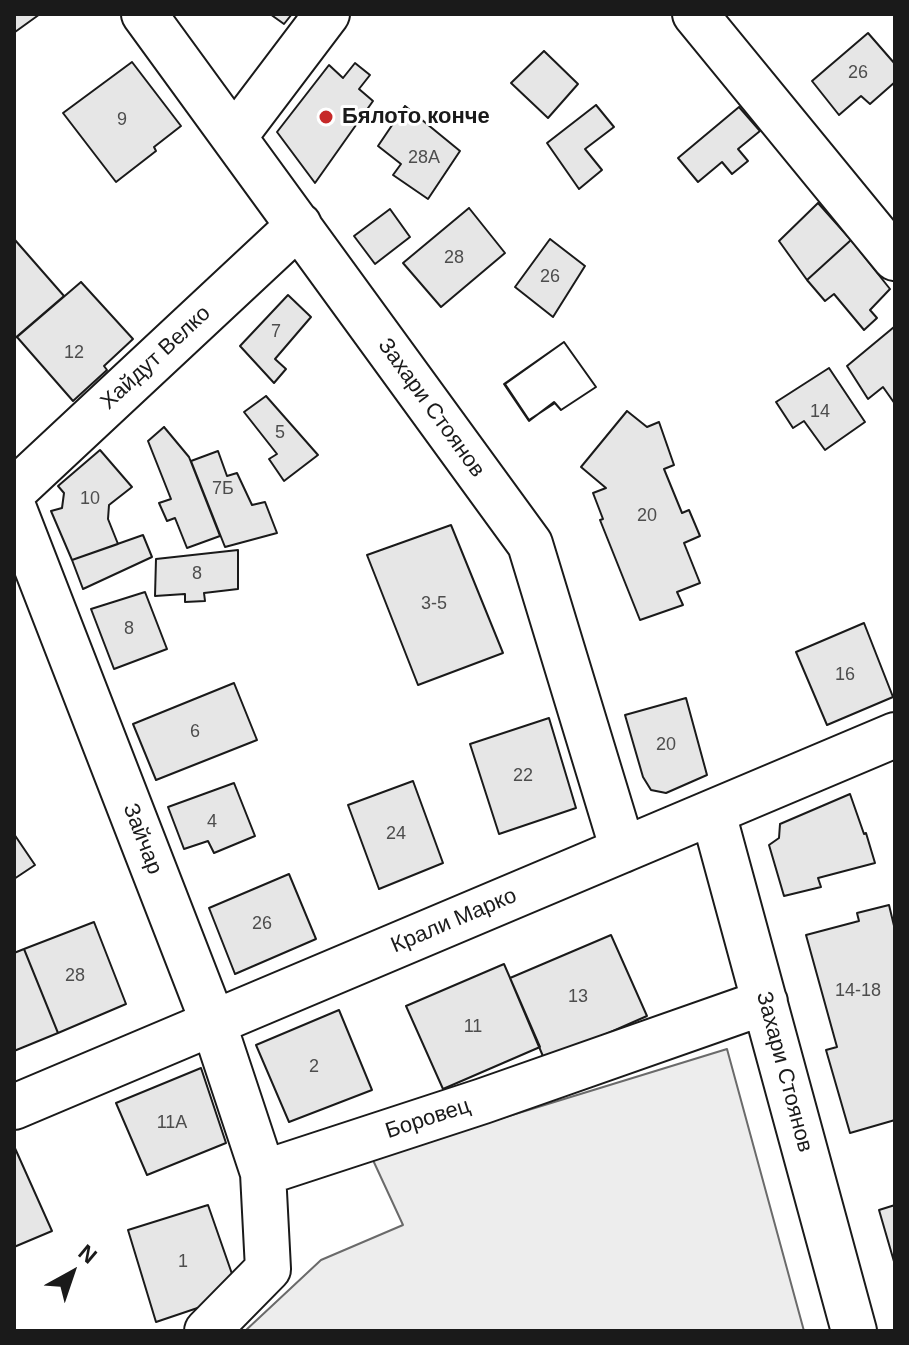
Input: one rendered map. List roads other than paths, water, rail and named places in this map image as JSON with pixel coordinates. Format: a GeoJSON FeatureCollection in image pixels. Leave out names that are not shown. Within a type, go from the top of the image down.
{"type":"FeatureCollection","features":[{"type":"Feature","properties":{"kind":"street","name":"Захари Стоянов"},"geometry":{"type":"LineString","coordinates":[[144,14],[530,544],[623,850]]}},
{"type":"Feature","properties":{"kind":"street"},"geometry":{"type":"LineString","coordinates":[[234,137],[327,14]]}},
{"type":"Feature","properties":{"kind":"street"},"geometry":{"type":"LineString","coordinates":[[695,14],[895,258]]}},
{"type":"Feature","properties":{"kind":"street","name":"Хайдут Велко"},"geometry":{"type":"LineString","coordinates":[[14,491],[299,225]]}},
{"type":"Feature","properties":{"kind":"street","name":"Зайчар"},"geometry":{"type":"LineString","coordinates":[[14,509],[213,1022],[263,1173]]}},
{"type":"Feature","properties":{"kind":"street","name":"Крали Марко"},"geometry":{"type":"LineString","coordinates":[[14,1107],[895,735]]}},
{"type":"Feature","properties":{"kind":"street","name":"Захари Стоянов"},"geometry":{"type":"LineString","coordinates":[[713,813],[854,1331]]}},
{"type":"Feature","properties":{"kind":"street","name":"Боровец"},"geometry":{"type":"LineString","coordinates":[[263,1173],[483,1101],[765,1002]]}},
{"type":"Feature","properties":{"kind":"street"},"geometry":{"type":"LineString","coordinates":[[207,1331],[268,1269],[263,1173]]}},
{"type":"Feature","properties":{"kind":"place","name":"Бялото конче"},"geometry":{"type":"Point","coordinates":[326,117]}}]}
